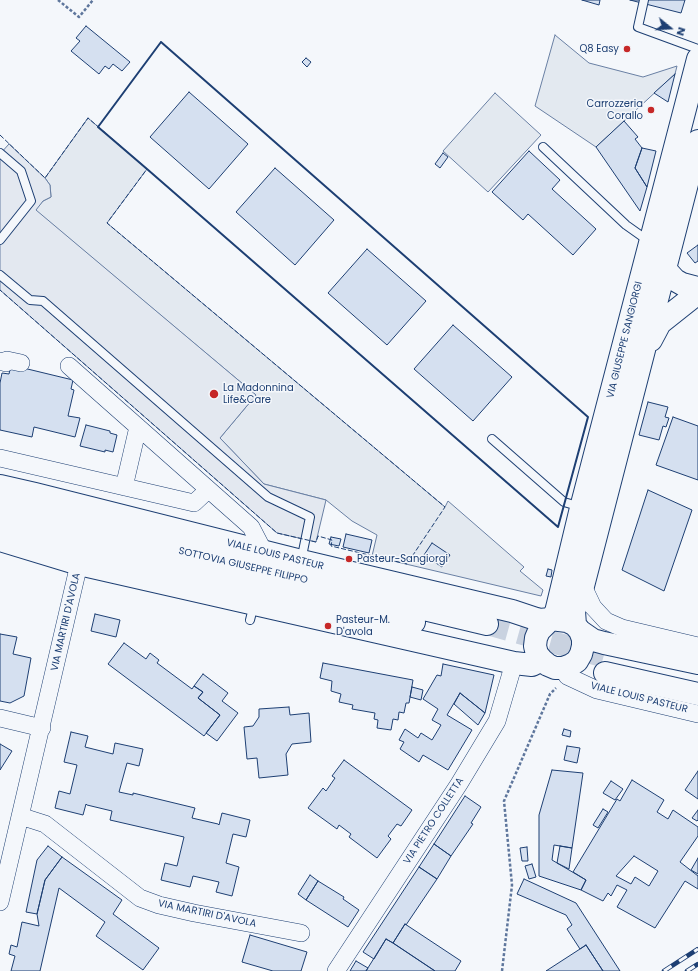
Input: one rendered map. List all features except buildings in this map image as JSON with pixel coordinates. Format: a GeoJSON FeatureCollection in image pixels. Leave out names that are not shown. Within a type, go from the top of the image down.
{"type":"FeatureCollection","features":[{"type":"Feature","properties":{"kind":"main road","name":"VIA GIUSEPPE SANGIORGI"},"geometry":{"type":"LineString","coordinates":[[551,620],[556,612],[698,59]]}},
{"type":"Feature","properties":{"kind":"main road","name":"VIA GIUSEPPE SANGIORGI"},"geometry":{"type":"LineString","coordinates":[[577,628],[574,611],[583,586],[698,141]]}},
{"type":"Feature","properties":{"kind":"main road"},"geometry":{"type":"LineString","coordinates":[[665,269],[675,280],[682,284],[698,288]]}},
{"type":"Feature","properties":{"kind":"main road"},"geometry":{"type":"LineString","coordinates":[[644,353],[660,323],[698,293]]}},
{"type":"Feature","properties":{"kind":"main road","name":"VIALE LOUIS PASTEUR"},"geometry":{"type":"LineString","coordinates":[[0,486],[264,552],[512,611],[539,620],[551,620]]}},
{"type":"Feature","properties":{"kind":"main road","name":"SOTTOVIA GIUSEPPE FILIPPO"},"geometry":{"type":"LineString","coordinates":[[0,508],[485,631],[38,534],[0,528]]}},
{"type":"Feature","properties":{"kind":"main road"},"geometry":{"type":"LineString","coordinates":[[0,540],[79,564],[252,612],[514,663],[532,665],[542,660]]}},
{"type":"Feature","properties":{"kind":"main road"},"geometry":{"type":"LineString","coordinates":[[577,628],[583,638],[581,654],[577,661],[565,672],[548,665],[537,654],[535,646],[536,638],[539,631],[551,620],[567,621],[577,628],[593,640],[698,664]]}},
{"type":"Feature","properties":{"kind":"main road"},"geometry":{"type":"LineString","coordinates":[[698,678],[607,665],[698,694]]}},
{"type":"Feature","properties":{"kind":"street"},"geometry":{"type":"LineString","coordinates":[[0,361],[6,363],[7,360],[21,363]]}},
{"type":"Feature","properties":{"kind":"street"},"geometry":{"type":"LineString","coordinates":[[69,366],[251,528],[264,552]]}},
{"type":"Feature","properties":{"kind":"street"},"geometry":{"type":"LineString","coordinates":[[124,487],[138,427]]}},
{"type":"Feature","properties":{"kind":"street"},"geometry":{"type":"LineString","coordinates":[[0,458],[194,503],[208,490]]}},
{"type":"Feature","properties":{"kind":"street","name":"VIA MARTIRI D'AVOLA"},"geometry":{"type":"LineString","coordinates":[[0,902],[42,728],[79,564]]}},
{"type":"Feature","properties":{"kind":"street"},"geometry":{"type":"LineString","coordinates":[[583,586],[593,607],[606,621],[622,628],[698,646]]}},
{"type":"Feature","properties":{"kind":"street","name":"VIA PIETRO COLLETTA"},"geometry":{"type":"LineString","coordinates":[[336,971],[459,784],[497,721],[514,663]]}},
{"type":"Feature","properties":{"kind":"street","name":"VIALE LOUIS PASTEUR"},"geometry":{"type":"LineString","coordinates":[[565,672],[597,690],[698,714]]}},
{"type":"Feature","properties":{"kind":"street"},"geometry":{"type":"LineString","coordinates":[[0,718],[42,728]]}},
{"type":"Feature","properties":{"kind":"street","name":"VIA MARTIRI D'AVOLA"},"geometry":{"type":"LineString","coordinates":[[20,816],[45,824],[140,898],[159,905],[194,913],[301,933]]}},
{"type":"Feature","properties":{"kind":"lane"},"geometry":{"type":"LineString","coordinates":[[644,0],[638,26],[698,49]]}},
{"type":"Feature","properties":{"kind":"lane"},"geometry":{"type":"LineString","coordinates":[[543,147],[626,226],[650,242]]}},
{"type":"Feature","properties":{"kind":"lane"},"geometry":{"type":"LineString","coordinates":[[0,240],[31,201],[21,171],[1,155]]}},
{"type":"Feature","properties":{"kind":"lane"},"geometry":{"type":"LineString","coordinates":[[0,275],[30,300],[43,301],[268,497],[310,517],[301,561]]}},
{"type":"Feature","properties":{"kind":"lane"},"geometry":{"type":"LineString","coordinates":[[492,439],[564,502],[582,508]]}},
{"type":"Feature","properties":{"kind":"path"},"geometry":{"type":"LineString","coordinates":[[58,0],[79,17],[93,0]]}},
{"type":"Feature","properties":{"kind":"path"},"geometry":{"type":"LineString","coordinates":[[502,971],[512,885],[504,801],[550,694],[565,672]]}},
{"type":"Feature","properties":{"kind":"shaded area"},"geometry":{"type":"Polygon","coordinates":[[[555,35],[589,63],[643,77],[677,66],[675,74],[596,147],[535,106],[555,35]]]}},
{"type":"Feature","properties":{"kind":"shaded area"},"geometry":{"type":"Polygon","coordinates":[[[495,93],[541,135],[488,192],[443,151],[495,93]]]}},
{"type":"Feature","properties":{"kind":"shaded area"},"geometry":{"type":"Polygon","coordinates":[[[88,118],[147,169],[107,223],[445,507],[448,501],[524,567],[520,571],[543,590],[541,596],[372,556],[377,535],[352,521],[326,500],[264,484],[220,438],[256,395],[35,210],[43,201],[51,197],[50,185],[45,178],[88,118]]]}},
{"type":"Feature","properties":{"kind":"shaded area"},"geometry":{"type":"Polygon","coordinates":[[[9,144],[45,178],[50,185],[51,197],[43,201],[36,210],[256,395],[220,438],[264,484],[326,500],[316,542],[277,533],[0,290],[0,154],[9,144]]]}},
{"type":"Feature","properties":{"kind":"tunnel"},"geometry":{"type":"LineString","coordinates":[[487,624],[609,658]]}},
{"type":"Feature","properties":{"kind":"railway"},"geometry":{"type":"LineString","coordinates":[[664,971],[698,949]]}},
{"type":"Feature","properties":{"kind":"railway"},"geometry":{"type":"LineString","coordinates":[[687,971],[698,964]]}},
{"type":"Feature","properties":{"kind":"fence"},"geometry":{"type":"LineString","coordinates":[[0,135],[45,178],[88,118],[147,169],[107,223],[445,507],[407,564],[331,546],[332,540],[318,536],[316,542],[277,533],[0,290]]}},
{"type":"Feature","properties":{"kind":"wall"},"geometry":{"type":"LineString","coordinates":[[161,42],[588,417],[558,527],[98,127],[161,42]]}},
{"type":"Feature","properties":{"kind":"place","name":"Q8 Easy"},"geometry":{"type":"Point","coordinates":[627,49]}},
{"type":"Feature","properties":{"kind":"place","name":"Carrozzeria Corallo"},"geometry":{"type":"Point","coordinates":[651,110]}},
{"type":"Feature","properties":{"kind":"place","name":"La Madonnina Life&Care"},"geometry":{"type":"Point","coordinates":[214,394]}},
{"type":"Feature","properties":{"kind":"place","name":"Pasteur-Sangiorgi"},"geometry":{"type":"Point","coordinates":[349,559]}},
{"type":"Feature","properties":{"kind":"place","name":"Pasteur-M. D'avola"},"geometry":{"type":"Point","coordinates":[328,626]}}]}
